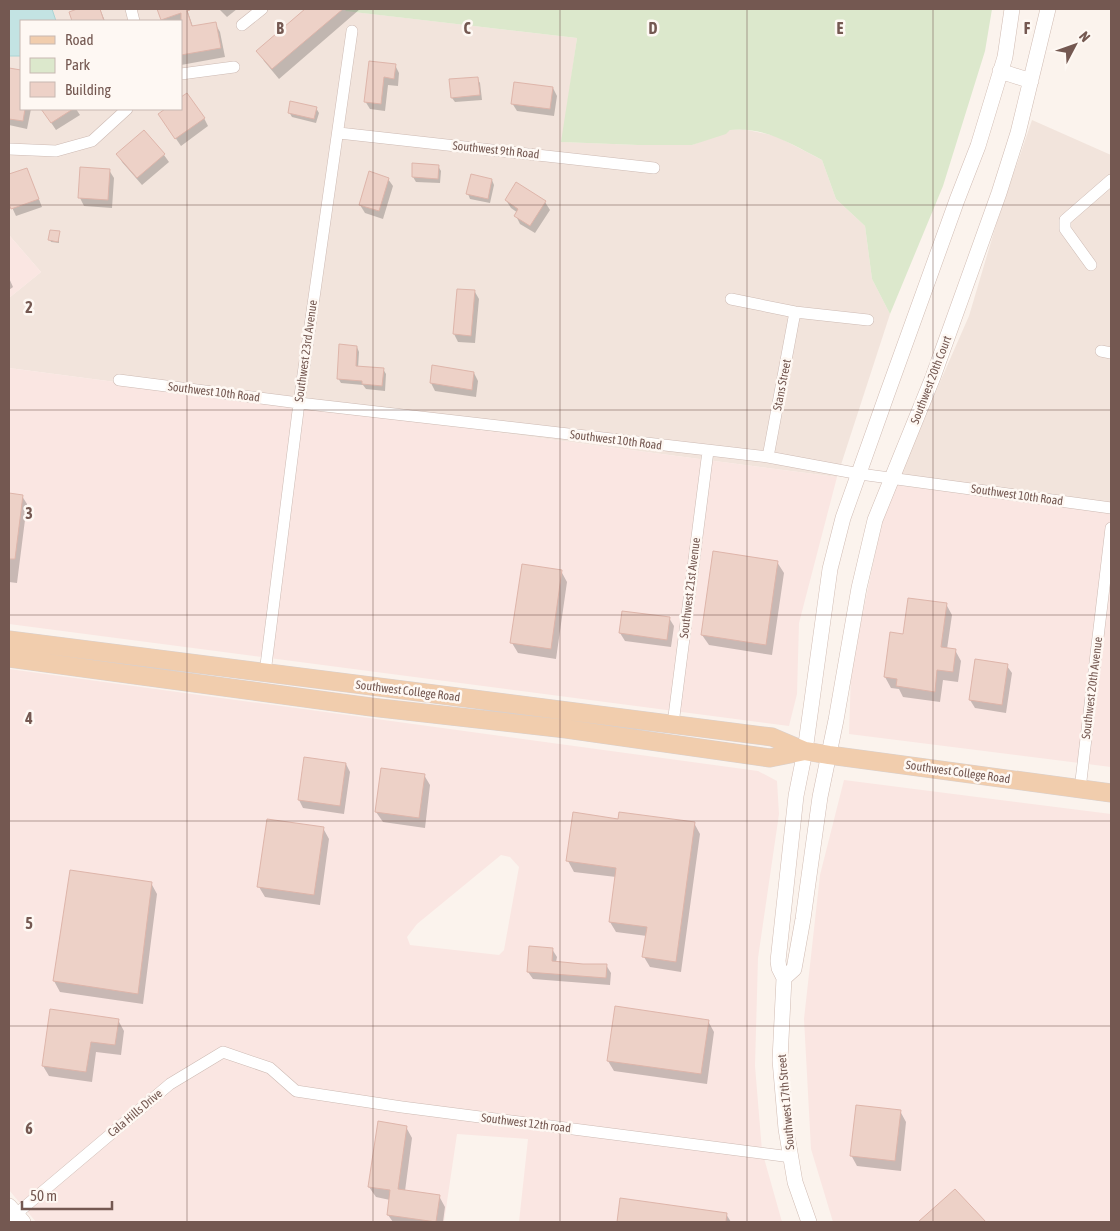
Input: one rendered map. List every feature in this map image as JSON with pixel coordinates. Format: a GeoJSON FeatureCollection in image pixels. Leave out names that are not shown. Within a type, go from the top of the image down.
{"type":"FeatureCollection","features":[{"type":"Feature","properties":{"kind":"main road"},"geometry":{"type":"LineString","coordinates":[[805,751],[830,569],[844,518],[926,283],[978,146],[1005,57],[1012,9]]}},
{"type":"Feature","properties":{"kind":"main road","name":"Southwest 20th Court"},"geometry":{"type":"LineString","coordinates":[[829,755],[858,588],[875,520],[933,377],[999,193],[1018,133],[1048,9]]}},
{"type":"Feature","properties":{"kind":"main road"},"geometry":{"type":"LineString","coordinates":[[1000,71],[1031,81]]}},
{"type":"Feature","properties":{"kind":"main road","name":"Southwest College Road"},"geometry":{"type":"LineString","coordinates":[[9,640],[772,737],[805,751],[829,755],[1111,793]]}},
{"type":"Feature","properties":{"kind":"main road","name":"Southwest College Road"},"geometry":{"type":"LineString","coordinates":[[9,658],[371,707],[566,729],[770,758],[805,751]]}},
{"type":"Feature","properties":{"kind":"main road","name":"Southwest 17th Street"},"geometry":{"type":"LineString","coordinates":[[805,751],[796,796],[778,961],[784,978],[780,1060],[786,1129],[796,1182],[809,1222]]}},
{"type":"Feature","properties":{"kind":"main road","name":"Southwest 17th Street"},"geometry":{"type":"LineString","coordinates":[[784,978],[794,969],[820,797],[829,755]]}},
{"type":"Feature","properties":{"kind":"street"},"geometry":{"type":"LineString","coordinates":[[242,25],[262,9]]}},
{"type":"Feature","properties":{"kind":"street","name":"Southwest 23rd Avenue"},"geometry":{"type":"LineString","coordinates":[[265,673],[299,403],[339,133],[352,31]]}},
{"type":"Feature","properties":{"kind":"street"},"geometry":{"type":"LineString","coordinates":[[182,74],[234,67]]}},
{"type":"Feature","properties":{"kind":"street"},"geometry":{"type":"LineString","coordinates":[[9,149],[56,151],[92,141],[126,110]]}},
{"type":"Feature","properties":{"kind":"street","name":"Southwest 9th Road"},"geometry":{"type":"LineString","coordinates":[[339,133],[654,168]]}},
{"type":"Feature","properties":{"kind":"street"},"geometry":{"type":"LineString","coordinates":[[1091,265],[1065,229],[1065,220],[1111,180]]}},
{"type":"Feature","properties":{"kind":"street"},"geometry":{"type":"LineString","coordinates":[[731,299],[795,312],[868,320]]}},
{"type":"Feature","properties":{"kind":"street","name":"Stans Street"},"geometry":{"type":"LineString","coordinates":[[768,458],[795,312]]}},
{"type":"Feature","properties":{"kind":"street","name":"Southwest 10th Road"},"geometry":{"type":"LineString","coordinates":[[119,380],[768,458],[860,474],[1111,508]]}},
{"type":"Feature","properties":{"kind":"street","name":"Southwest 21st Avenue"},"geometry":{"type":"LineString","coordinates":[[673,724],[708,451]]}},
{"type":"Feature","properties":{"kind":"street","name":"Southwest 20th Avenue"},"geometry":{"type":"LineString","coordinates":[[1080,789],[1111,528]]}},
{"type":"Feature","properties":{"kind":"street","name":"Cala Hills Drive"},"geometry":{"type":"LineString","coordinates":[[14,1216],[170,1084],[223,1052],[270,1068]]}},
{"type":"Feature","properties":{"kind":"street","name":"Southwest 12th road"},"geometry":{"type":"LineString","coordinates":[[270,1068],[296,1091],[402,1107],[791,1157]]}},
{"type":"Feature","properties":{"kind":"shaded area"},"geometry":{"type":"Polygon","coordinates":[[[52,9],[347,9],[346,11],[577,38],[562,142],[692,145],[730,130],[743,129],[776,136],[822,160],[836,199],[865,226],[872,279],[890,314],[837,477],[9,368],[9,298],[41,272],[9,235],[9,56],[20,56],[20,110],[182,110],[182,20],[56,20],[52,9]]]}},
{"type":"Feature","properties":{"kind":"shaded area"},"geometry":{"type":"Polygon","coordinates":[[[1032,120],[1111,155],[1111,513],[897,485],[969,316],[996,225],[1032,120]]]}},
{"type":"Feature","properties":{"kind":"shaded area"},"geometry":{"type":"Polygon","coordinates":[[[9,235],[41,272],[9,298],[9,235]]]}},
{"type":"Feature","properties":{"kind":"shaded area"},"geometry":{"type":"Polygon","coordinates":[[[9,368],[837,477],[799,623],[797,694],[789,726],[9,624],[9,368]]]}},
{"type":"Feature","properties":{"kind":"shaded area"},"geometry":{"type":"Polygon","coordinates":[[[897,485],[1111,513],[1111,767],[849,734],[851,674],[855,650],[882,521],[897,485]]]}},
{"type":"Feature","properties":{"kind":"shaded area"},"geometry":{"type":"Polygon","coordinates":[[[9,669],[758,771],[777,781],[779,814],[758,958],[755,1066],[762,1151],[782,1222],[519,1222],[528,1139],[457,1134],[444,1222],[36,1222],[9,1190],[9,669]],[[501,855],[417,924],[407,937],[410,945],[499,955],[504,950],[519,867],[510,857],[501,855]]]}},
{"type":"Feature","properties":{"kind":"shaded area"},"geometry":{"type":"Polygon","coordinates":[[[844,780],[1111,814],[1111,1222],[833,1222],[811,1149],[804,1019],[820,875],[844,780]]]}},
{"type":"Feature","properties":{"kind":"green space"},"geometry":{"type":"Polygon","coordinates":[[[347,9],[992,9],[985,51],[943,186],[890,314],[872,279],[865,226],[836,199],[822,160],[778,138],[755,131],[743,130],[730,130],[726,134],[692,145],[561,142],[577,38],[345,11],[347,9]]]}},
{"type":"Feature","properties":{"kind":"water"},"geometry":{"type":"Polygon","coordinates":[[[9,9],[52,9],[56,20],[20,20],[20,56],[9,56],[9,9]]]}},
{"type":"Feature","properties":{"kind":"building"},"geometry":{"type":"Polygon","coordinates":[[[77,9],[100,9],[104,20],[72,20],[69,12],[77,9]]]}},
{"type":"Feature","properties":{"kind":"building"},"geometry":{"type":"Polygon","coordinates":[[[157,9],[190,9],[187,11],[192,26],[216,22],[221,48],[182,55],[181,13],[161,20],[157,9]]]}},
{"type":"Feature","properties":{"kind":"building"},"geometry":{"type":"Polygon","coordinates":[[[305,9],[343,9],[272,69],[256,51],[305,9]]]}},
{"type":"Feature","properties":{"kind":"building"},"geometry":{"type":"Polygon","coordinates":[[[369,61],[396,64],[394,79],[384,77],[381,104],[364,102],[369,61]]]}},
{"type":"Feature","properties":{"kind":"building"},"geometry":{"type":"Polygon","coordinates":[[[9,68],[20,70],[20,110],[25,110],[23,121],[9,119],[9,68]]]}},
{"type":"Feature","properties":{"kind":"building"},"geometry":{"type":"Polygon","coordinates":[[[478,77],[480,95],[451,98],[449,79],[478,77]]]}},
{"type":"Feature","properties":{"kind":"building"},"geometry":{"type":"Polygon","coordinates":[[[514,82],[553,87],[550,109],[511,104],[514,82]]]}},
{"type":"Feature","properties":{"kind":"building"},"geometry":{"type":"Polygon","coordinates":[[[187,93],[205,118],[175,139],[158,114],[164,110],[182,110],[182,96],[187,93]]]}},
{"type":"Feature","properties":{"kind":"building"},"geometry":{"type":"Polygon","coordinates":[[[290,101],[317,107],[314,119],[288,113],[290,101]]]}},
{"type":"Feature","properties":{"kind":"building"},"geometry":{"type":"Polygon","coordinates":[[[42,110],[71,110],[51,123],[42,110]]]}},
{"type":"Feature","properties":{"kind":"building"},"geometry":{"type":"Polygon","coordinates":[[[144,130],[165,154],[137,178],[116,154],[144,130]]]}},
{"type":"Feature","properties":{"kind":"building"},"geometry":{"type":"Polygon","coordinates":[[[412,163],[439,165],[438,179],[412,177],[412,163]]]}},
{"type":"Feature","properties":{"kind":"building"},"geometry":{"type":"Polygon","coordinates":[[[80,167],[110,169],[108,200],[78,198],[80,167]]]}},
{"type":"Feature","properties":{"kind":"building"},"geometry":{"type":"Polygon","coordinates":[[[27,168],[39,199],[11,209],[9,204],[9,174],[27,168]]]}},
{"type":"Feature","properties":{"kind":"building"},"geometry":{"type":"Polygon","coordinates":[[[369,171],[389,178],[379,211],[359,205],[369,171]]]}},
{"type":"Feature","properties":{"kind":"building"},"geometry":{"type":"Polygon","coordinates":[[[471,174],[492,179],[488,199],[466,194],[471,174]]]}},
{"type":"Feature","properties":{"kind":"building"},"geometry":{"type":"Polygon","coordinates":[[[516,182],[546,201],[530,226],[514,216],[518,209],[505,200],[516,182]]]}},
{"type":"Feature","properties":{"kind":"building"},"geometry":{"type":"Polygon","coordinates":[[[50,230],[60,231],[58,242],[48,240],[50,230]]]}},
{"type":"Feature","properties":{"kind":"building"},"geometry":{"type":"Polygon","coordinates":[[[457,289],[475,290],[471,336],[453,334],[457,289]]]}},
{"type":"Feature","properties":{"kind":"building"},"geometry":{"type":"Polygon","coordinates":[[[339,344],[357,346],[356,366],[384,368],[382,386],[362,384],[362,381],[337,379],[339,344]]]}},
{"type":"Feature","properties":{"kind":"building"},"geometry":{"type":"Polygon","coordinates":[[[432,365],[474,372],[472,390],[430,383],[432,365]]]}},
{"type":"Feature","properties":{"kind":"building"},"geometry":{"type":"Polygon","coordinates":[[[9,493],[23,495],[15,559],[9,559],[9,493]]]}},
{"type":"Feature","properties":{"kind":"building"},"geometry":{"type":"Polygon","coordinates":[[[713,551],[778,561],[766,645],[701,635],[713,551]]]}},
{"type":"Feature","properties":{"kind":"building"},"geometry":{"type":"Polygon","coordinates":[[[522,564],[562,570],[551,649],[510,643],[522,564]]]}},
{"type":"Feature","properties":{"kind":"building"},"geometry":{"type":"Polygon","coordinates":[[[908,598],[947,603],[941,647],[956,649],[953,672],[937,670],[935,692],[896,686],[897,679],[884,677],[890,632],[903,634],[908,598]]]}},
{"type":"Feature","properties":{"kind":"building"},"geometry":{"type":"Polygon","coordinates":[[[622,611],[670,617],[667,640],[619,633],[622,611]]]}},
{"type":"Feature","properties":{"kind":"building"},"geometry":{"type":"Polygon","coordinates":[[[975,659],[1008,664],[1002,705],[969,700],[975,659]]]}},
{"type":"Feature","properties":{"kind":"building"},"geometry":{"type":"Polygon","coordinates":[[[304,757],[346,763],[340,806],[298,800],[304,757]]]}},
{"type":"Feature","properties":{"kind":"building"},"geometry":{"type":"Polygon","coordinates":[[[381,768],[425,774],[419,818],[375,812],[381,768]]]}},
{"type":"Feature","properties":{"kind":"building"},"geometry":{"type":"Polygon","coordinates":[[[573,812],[618,819],[619,812],[695,822],[676,962],[642,957],[647,927],[609,922],[616,868],[566,861],[573,812]]]}},
{"type":"Feature","properties":{"kind":"building"},"geometry":{"type":"Polygon","coordinates":[[[267,819],[324,827],[314,895],[257,887],[267,819]]]}},
{"type":"Feature","properties":{"kind":"building"},"geometry":{"type":"Polygon","coordinates":[[[70,870],[152,882],[138,994],[53,981],[70,870]]]}},
{"type":"Feature","properties":{"kind":"building"},"geometry":{"type":"Polygon","coordinates":[[[529,946],[553,948],[552,961],[607,964],[606,978],[527,972],[529,946]]]}},
{"type":"Feature","properties":{"kind":"building"},"geometry":{"type":"Polygon","coordinates":[[[615,1006],[709,1020],[701,1074],[607,1061],[615,1006]]]}},
{"type":"Feature","properties":{"kind":"building"},"geometry":{"type":"Polygon","coordinates":[[[50,1009],[119,1019],[115,1045],[91,1042],[86,1072],[42,1066],[50,1009]]]}},
{"type":"Feature","properties":{"kind":"building"},"geometry":{"type":"Polygon","coordinates":[[[856,1105],[901,1110],[895,1161],[850,1156],[856,1105]]]}},
{"type":"Feature","properties":{"kind":"building"},"geometry":{"type":"Polygon","coordinates":[[[378,1121],[407,1126],[398,1189],[440,1195],[436,1222],[387,1215],[390,1190],[368,1187],[378,1121]]]}},
{"type":"Feature","properties":{"kind":"building"},"geometry":{"type":"Polygon","coordinates":[[[955,1189],[986,1222],[918,1222],[955,1189]]]}},
{"type":"Feature","properties":{"kind":"building"},"geometry":{"type":"Polygon","coordinates":[[[620,1198],[727,1213],[726,1222],[617,1222],[620,1198]]]}}]}
